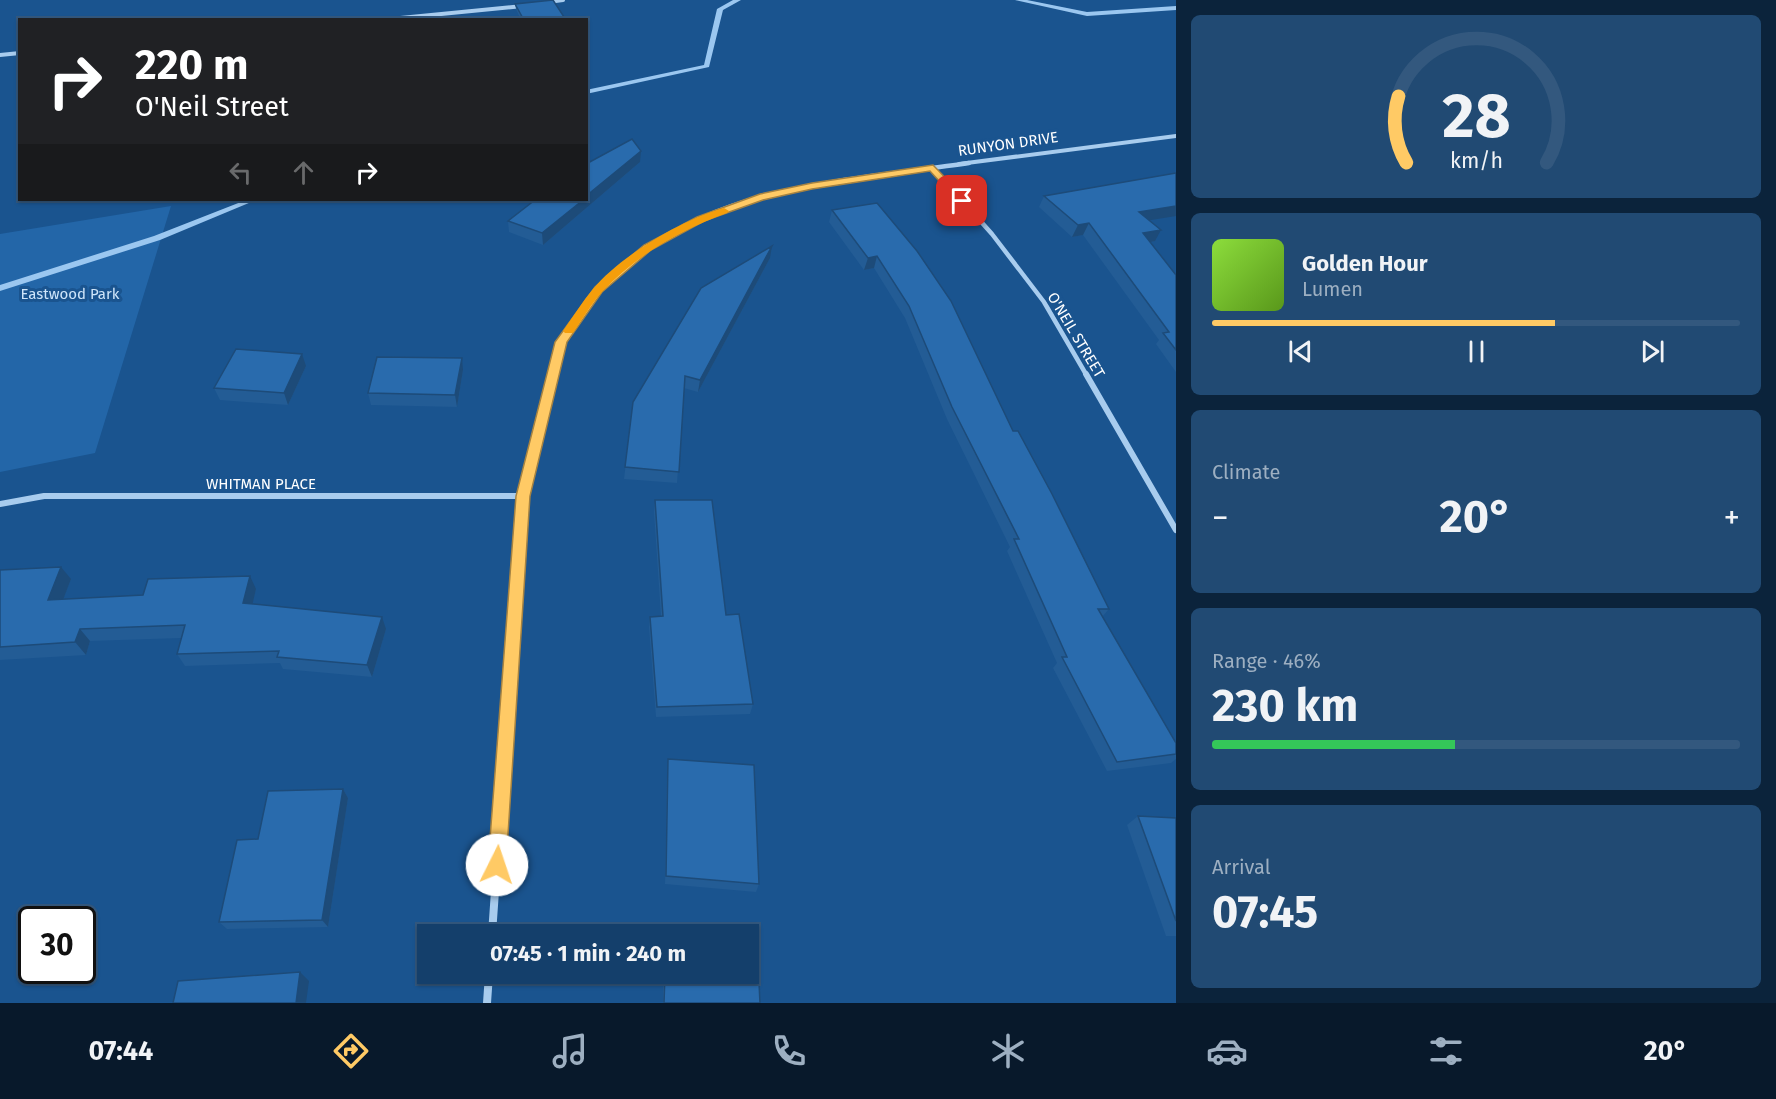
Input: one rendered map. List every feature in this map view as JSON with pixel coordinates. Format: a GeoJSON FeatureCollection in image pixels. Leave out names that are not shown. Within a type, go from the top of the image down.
{"type":"FeatureCollection","features":[{"type":"Feature","properties":{"kind":"street"},"geometry":{"type":"LineString","coordinates":[[542,3],[563,0]]}},
{"type":"Feature","properties":{"kind":"street"},"geometry":{"type":"LineString","coordinates":[[400,18],[532,5]]}},
{"type":"Feature","properties":{"kind":"street"},"geometry":{"type":"LineString","coordinates":[[0,55],[18,53]]}},
{"type":"Feature","properties":{"kind":"street","name":"RUNYON DRIVE"},"geometry":{"type":"LineString","coordinates":[[493,924],[523,496],[561,342],[598,289],[648,248],[701,219],[760,197],[812,186],[933,168],[1176,136]]}},
{"type":"Feature","properties":{"kind":"street","name":"O'NEIL STREET"},"geometry":{"type":"LineString","coordinates":[[933,168],[992,234],[1044,302],[1176,530]]}},
{"type":"Feature","properties":{"kind":"street","name":"WHITMAN PLACE"},"geometry":{"type":"LineString","coordinates":[[0,504],[44,496],[523,496]]}},
{"type":"Feature","properties":{"kind":"street"},"geometry":{"type":"LineString","coordinates":[[487,1003],[488,984]]}},
{"type":"Feature","properties":{"kind":"green space","name":"Eastwood Park"},"geometry":{"type":"Polygon","coordinates":[[[171,206],[95,453],[0,472],[0,234],[171,206]]]}},
{"type":"Feature","properties":{"kind":"building"},"geometry":{"type":"Polygon","coordinates":[[[553,0],[565,18],[523,18],[515,4],[553,0]]]}},
{"type":"Feature","properties":{"kind":"building"},"geometry":{"type":"Polygon","coordinates":[[[632,139],[641,151],[588,194],[588,163],[632,139]]]}},
{"type":"Feature","properties":{"kind":"building"},"geometry":{"type":"Polygon","coordinates":[[[1176,173],[1176,206],[1139,212],[1161,230],[1143,233],[1176,275],[1176,350],[1163,333],[1169,332],[1089,223],[1078,225],[1044,196],[1176,173]]]}},
{"type":"Feature","properties":{"kind":"building"},"geometry":{"type":"Polygon","coordinates":[[[534,201],[582,201],[542,233],[508,221],[534,201]]]}},
{"type":"Feature","properties":{"kind":"building"},"geometry":{"type":"Polygon","coordinates":[[[877,203],[917,251],[951,301],[1013,431],[1018,431],[1052,494],[1109,609],[1098,609],[1176,743],[1176,754],[1117,762],[1062,657],[1067,657],[1014,539],[1019,539],[952,407],[909,306],[877,256],[868,258],[832,210],[877,203]]]}},
{"type":"Feature","properties":{"kind":"building"},"geometry":{"type":"Polygon","coordinates":[[[772,246],[700,380],[685,376],[679,472],[625,467],[633,402],[701,288],[772,246]]]}},
{"type":"Feature","properties":{"kind":"building"},"geometry":{"type":"Polygon","coordinates":[[[236,349],[302,354],[284,393],[214,388],[236,349]]]}},
{"type":"Feature","properties":{"kind":"building"},"geometry":{"type":"Polygon","coordinates":[[[377,357],[462,358],[455,395],[368,393],[377,357]]]}},
{"type":"Feature","properties":{"kind":"building"},"geometry":{"type":"Polygon","coordinates":[[[655,500],[712,500],[726,615],[739,614],[753,704],[657,707],[650,617],[663,616],[655,500]]]}},
{"type":"Feature","properties":{"kind":"building"},"geometry":{"type":"Polygon","coordinates":[[[61,567],[48,600],[143,595],[148,579],[250,576],[243,603],[382,617],[367,665],[277,657],[279,651],[177,654],[185,625],[80,629],[75,642],[0,647],[0,570],[61,567]]]}},
{"type":"Feature","properties":{"kind":"building"},"geometry":{"type":"Polygon","coordinates":[[[668,759],[754,765],[759,884],[666,876],[668,759]]]}},
{"type":"Feature","properties":{"kind":"building"},"geometry":{"type":"Polygon","coordinates":[[[343,789],[322,920],[219,922],[237,840],[258,839],[268,791],[343,789]]]}},
{"type":"Feature","properties":{"kind":"building"},"geometry":{"type":"Polygon","coordinates":[[[1138,816],[1176,818],[1176,921],[1138,816]]]}},
{"type":"Feature","properties":{"kind":"building"},"geometry":{"type":"Polygon","coordinates":[[[300,972],[296,1003],[173,1003],[178,981],[300,972]]]}},
{"type":"Feature","properties":{"kind":"building"},"geometry":{"type":"Polygon","coordinates":[[[759,982],[760,1003],[664,1003],[665,984],[759,982]]]}},
{"type":"Feature","properties":{"kind":"waterway"},"geometry":{"type":"LineString","coordinates":[[588,92],[707,66],[720,9],[738,0]]}},
{"type":"Feature","properties":{"kind":"waterway"},"geometry":{"type":"LineString","coordinates":[[1018,0],[1087,14],[1176,8]]}},
{"type":"Feature","properties":{"kind":"waterway"},"geometry":{"type":"LineString","coordinates":[[0,288],[157,238],[250,201]]}},
{"type":"Feature","properties":{"kind":"slow traffic"},"geometry":{"type":"LineString","coordinates":[[569,331],[598,289],[648,248],[701,219],[724,211]]}},
{"type":"Feature","properties":{"kind":"route"},"geometry":{"type":"LineString","coordinates":[[497,865],[523,496],[561,342],[598,289],[648,248],[701,219],[760,197],[812,186],[933,168],[962,201]]}}]}
